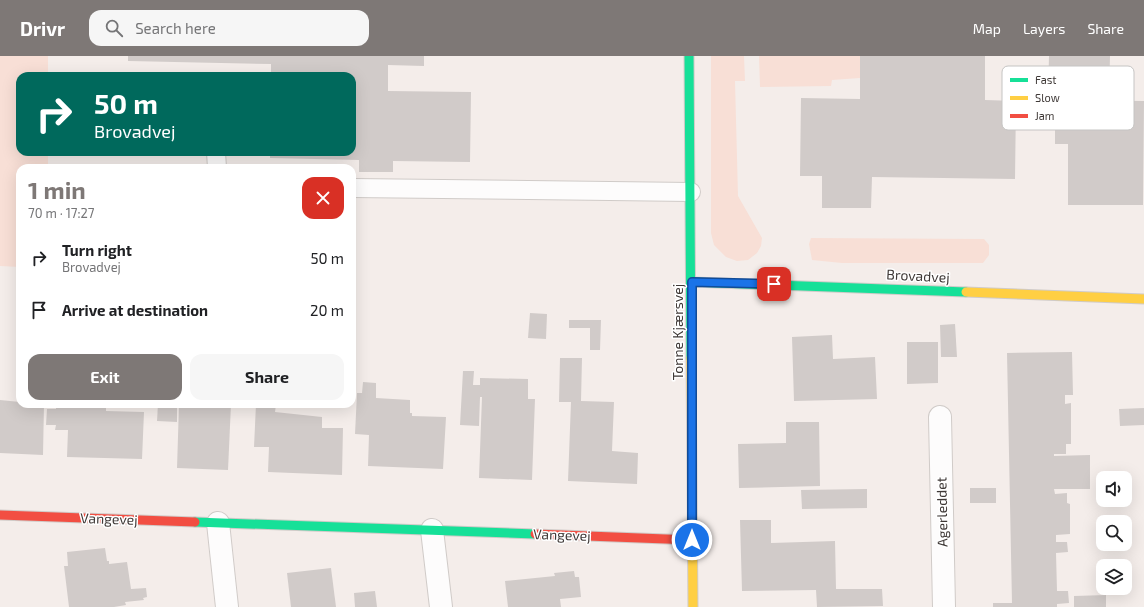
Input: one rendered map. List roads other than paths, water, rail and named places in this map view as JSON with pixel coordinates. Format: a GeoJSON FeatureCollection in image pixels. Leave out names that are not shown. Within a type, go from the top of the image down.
{"type":"FeatureCollection","features":[{"type":"Feature","properties":{"kind":"street","name":"Tonne Kjærsvej"},"geometry":{"type":"LineString","coordinates":[[690,56],[693,607]]}},
{"type":"Feature","properties":{"kind":"street","name":"Brovadvej"},"geometry":{"type":"LineString","coordinates":[[692,282],[1144,299]]}},
{"type":"Feature","properties":{"kind":"street","name":"Agerleddet"},"geometry":{"type":"LineString","coordinates":[[940,417],[944,607]]}},
{"type":"Feature","properties":{"kind":"street","name":"Vangevej"},"geometry":{"type":"LineString","coordinates":[[0,515],[692,540]]}},
{"type":"Feature","properties":{"kind":"street"},"geometry":{"type":"LineString","coordinates":[[218,523],[227,607]]}},
{"type":"Feature","properties":{"kind":"street"},"geometry":{"type":"LineString","coordinates":[[432,530],[441,607]]}},
{"type":"Feature","properties":{"kind":"lane"},"geometry":{"type":"LineString","coordinates":[[356,188],[691,192]]}}]}
